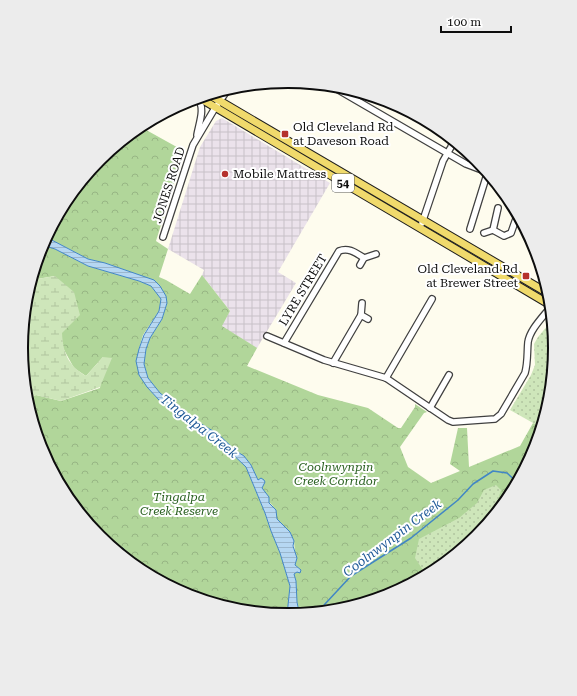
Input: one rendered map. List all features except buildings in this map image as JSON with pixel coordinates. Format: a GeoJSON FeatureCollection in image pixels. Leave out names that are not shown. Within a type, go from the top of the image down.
{"type":"FeatureCollection","features":[{"type":"Feature","properties":{"kind":"main road","name":"54"},"geometry":{"type":"LineString","coordinates":[[215,98],[542,290]]}},
{"type":"Feature","properties":{"kind":"main road","name":"54"},"geometry":{"type":"LineString","coordinates":[[204,101],[545,302]]}},
{"type":"Feature","properties":{"kind":"street"},"geometry":{"type":"LineString","coordinates":[[346,94],[479,170]]}},
{"type":"Feature","properties":{"kind":"street","name":"JONES ROAD"},"geometry":{"type":"LineString","coordinates":[[196,139],[224,96]]}},
{"type":"Feature","properties":{"kind":"street","name":"JONES ROAD"},"geometry":{"type":"LineString","coordinates":[[163,237],[196,139],[202,107],[201,102]]}},
{"type":"Feature","properties":{"kind":"street"},"geometry":{"type":"LineString","coordinates":[[420,228],[424,221],[444,161],[452,145]]}},
{"type":"Feature","properties":{"kind":"street"},"geometry":{"type":"LineString","coordinates":[[470,229],[485,178]]}},
{"type":"Feature","properties":{"kind":"street"},"geometry":{"type":"LineString","coordinates":[[493,230],[492,227],[498,208]]}},
{"type":"Feature","properties":{"kind":"street"},"geometry":{"type":"LineString","coordinates":[[484,233],[493,230],[504,236],[509,235],[515,221]]}},
{"type":"Feature","properties":{"kind":"street","name":"LYRE STREET"},"geometry":{"type":"LineString","coordinates":[[284,343],[339,251],[343,249],[350,250],[364,258]]}},
{"type":"Feature","properties":{"kind":"street"},"geometry":{"type":"LineString","coordinates":[[360,265],[364,258],[376,254]]}},
{"type":"Feature","properties":{"kind":"street"},"geometry":{"type":"LineString","coordinates":[[386,378],[432,299]]}},
{"type":"Feature","properties":{"kind":"street"},"geometry":{"type":"LineString","coordinates":[[333,363],[360,315],[362,303]]}},
{"type":"Feature","properties":{"kind":"street"},"geometry":{"type":"LineString","coordinates":[[267,336],[333,363],[386,378],[448,420],[454,422],[495,419],[501,414],[525,373],[527,366],[528,341],[532,331],[547,313]]}},
{"type":"Feature","properties":{"kind":"street"},"geometry":{"type":"LineString","coordinates":[[360,315],[368,319]]}},
{"type":"Feature","properties":{"kind":"street"},"geometry":{"type":"LineString","coordinates":[[430,408],[449,375]]}},
{"type":"Feature","properties":{"kind":"shaded area"},"geometry":{"type":"Polygon","coordinates":[[[222,118],[330,183],[278,272],[296,283],[257,348],[221,326],[230,311],[202,275],[204,270],[168,249],[200,147],[216,121],[222,118]]]}},
{"type":"Feature","properties":{"kind":"green space","name":"Coolnwynpin Creek Corridor"},"geometry":{"type":"Polygon","coordinates":[[[146,130],[184,151],[156,241],[168,249],[159,277],[190,294],[202,275],[230,311],[222,326],[257,348],[247,366],[318,395],[368,408],[398,428],[401,428],[415,407],[415,404],[427,412],[424,413],[400,447],[408,467],[431,483],[460,471],[450,464],[458,428],[467,428],[469,467],[520,446],[533,423],[537,425],[529,448],[514,478],[496,505],[501,490],[496,485],[484,490],[477,503],[459,518],[419,539],[415,558],[424,571],[409,579],[407,578],[404,582],[388,589],[356,600],[323,606],[298,608],[294,574],[301,570],[295,565],[294,541],[290,532],[277,519],[273,506],[269,502],[262,488],[263,485],[258,480],[251,465],[244,456],[236,451],[218,434],[193,419],[160,393],[148,378],[144,364],[146,349],[150,338],[162,319],[167,303],[153,280],[105,263],[88,259],[52,240],[72,203],[93,176],[117,152],[146,130]]]}},
{"type":"Feature","properties":{"kind":"green space","name":"Tingalpa Creek Reserve"},"geometry":{"type":"Polygon","coordinates":[[[48,247],[88,266],[151,286],[161,299],[159,311],[143,335],[139,349],[147,387],[159,400],[214,441],[224,446],[246,467],[280,553],[290,586],[288,608],[254,606],[221,600],[173,582],[144,565],[117,544],[93,520],[72,493],[48,448],[33,397],[36,395],[61,401],[100,388],[103,357],[86,376],[74,368],[63,348],[55,276],[38,279],[48,247]]]}},
{"type":"Feature","properties":{"kind":"green space"},"geometry":{"type":"Polygon","coordinates":[[[55,276],[74,292],[80,315],[62,333],[65,352],[71,363],[86,376],[103,357],[112,358],[100,387],[61,401],[36,395],[33,397],[30,382],[28,348],[30,314],[38,279],[55,276]]]}},
{"type":"Feature","properties":{"kind":"green space"},"geometry":{"type":"Polygon","coordinates":[[[548,325],[549,348],[547,382],[537,425],[510,410],[531,375],[535,365],[534,344],[548,325]]]}},
{"type":"Feature","properties":{"kind":"green space"},"geometry":{"type":"Polygon","coordinates":[[[493,471],[506,490],[484,520],[460,544],[433,565],[404,582],[372,595],[350,601],[493,471]]]}},
{"type":"Feature","properties":{"kind":"water","name":"Tingalpa Creek"},"geometry":{"type":"Polygon","coordinates":[[[52,240],[88,259],[105,263],[154,280],[160,286],[166,296],[167,303],[162,319],[150,338],[146,349],[144,364],[148,378],[160,393],[193,419],[218,434],[236,451],[244,456],[251,465],[258,480],[261,478],[264,480],[265,482],[262,488],[269,497],[269,503],[276,510],[277,519],[290,532],[294,541],[293,546],[297,558],[295,565],[301,570],[300,573],[297,572],[294,574],[298,608],[288,608],[290,586],[280,553],[246,467],[224,446],[214,441],[159,400],[147,387],[139,375],[136,361],[139,349],[144,335],[159,311],[161,299],[151,286],[88,266],[48,247],[52,240]]]}},
{"type":"Feature","properties":{"kind":"waterway","name":"Coolnwynpin Creek"},"geometry":{"type":"LineString","coordinates":[[324,606],[351,576],[411,538],[458,500],[473,484],[493,471],[507,473],[513,479]]}},
{"type":"Feature","properties":{"kind":"place","name":"Old Cleveland Rd at Daveson Road"},"geometry":{"type":"Point","coordinates":[285,134]}},
{"type":"Feature","properties":{"kind":"place","name":"Mobile Mattress"},"geometry":{"type":"Point","coordinates":[225,174]}},
{"type":"Feature","properties":{"kind":"place","name":"Old Cleveland Rd at Brewer Street"},"geometry":{"type":"Point","coordinates":[526,276]}}]}
